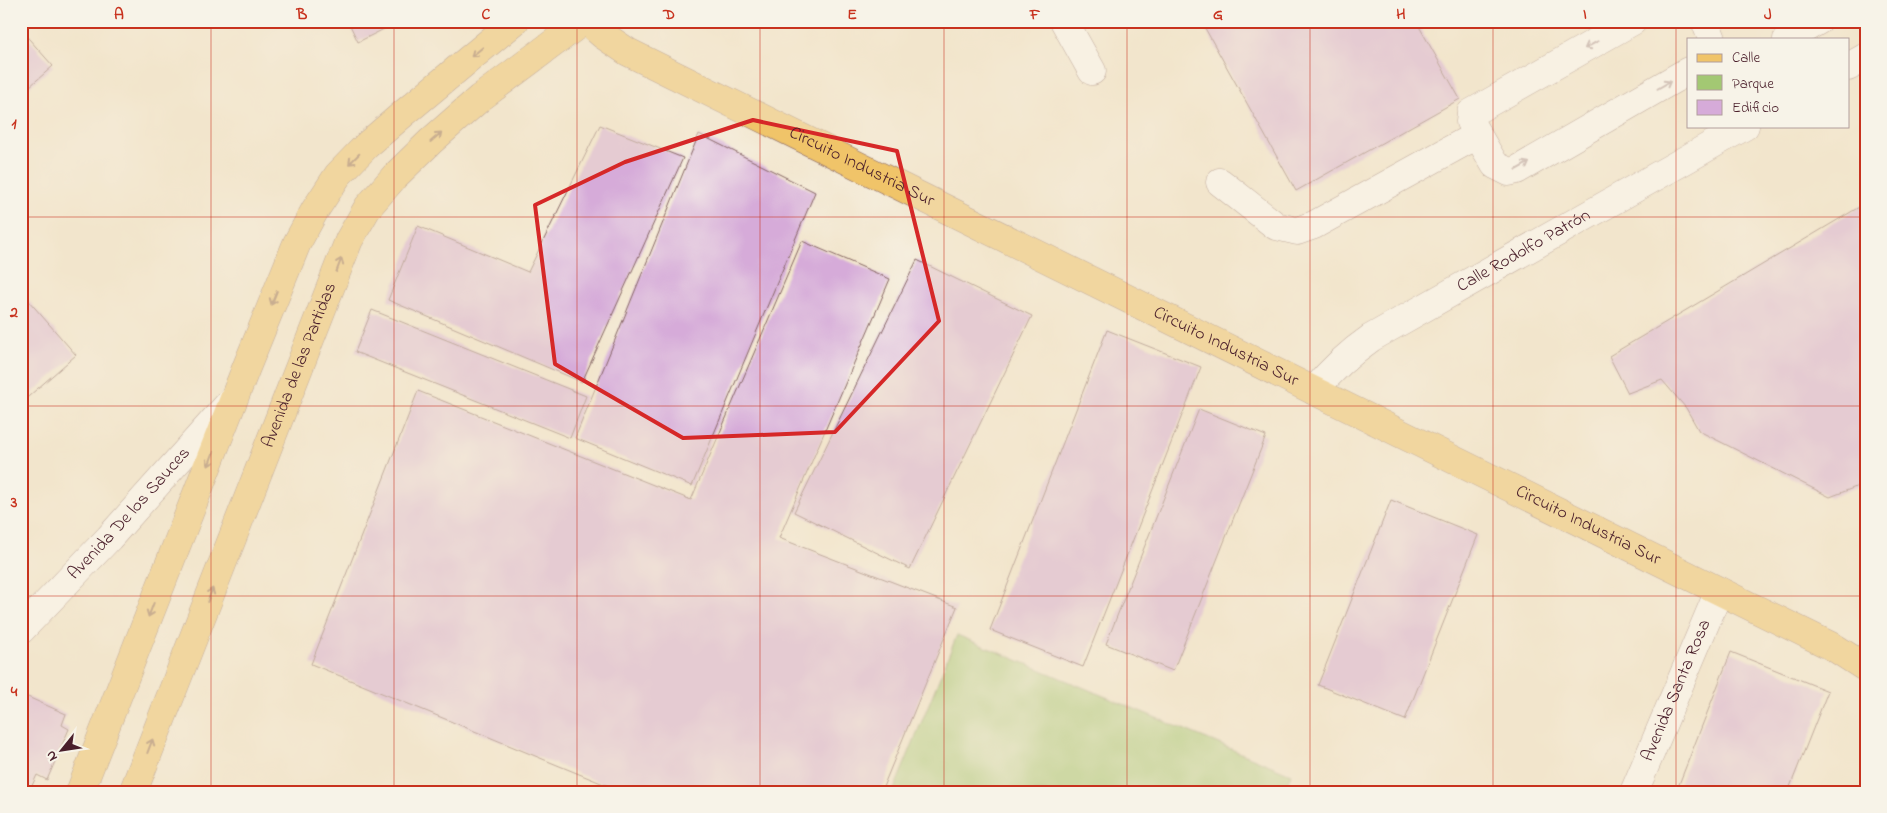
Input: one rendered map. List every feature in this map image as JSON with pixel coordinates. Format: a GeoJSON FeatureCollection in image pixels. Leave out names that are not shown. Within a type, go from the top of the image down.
{"type":"FeatureCollection","features":[{"type":"Feature","properties":{"kind":"main road"},"geometry":{"type":"LineString","coordinates":[[80,792],[297,243],[315,210],[338,175],[403,114],[515,21]]}},
{"type":"Feature","properties":{"kind":"main road","name":"Avenida de las Partidas"},"geometry":{"type":"LineString","coordinates":[[133,792],[349,240],[368,207],[395,176],[459,116],[480,98],[583,21]]}},
{"type":"Feature","properties":{"kind":"main road","name":"Circuito Industria Sur"},"geometry":{"type":"LineString","coordinates":[[587,21],[603,35],[628,52],[1835,648],[1866,668]]}},
{"type":"Feature","properties":{"kind":"street"},"geometry":{"type":"LineString","coordinates":[[1064,21],[1092,71]]}},
{"type":"Feature","properties":{"kind":"street"},"geometry":{"type":"LineString","coordinates":[[1634,21],[1471,113],[1470,122],[1495,164],[1509,172],[1517,170],[1687,72]]}},
{"type":"Feature","properties":{"kind":"street"},"geometry":{"type":"LineString","coordinates":[[1705,21],[1712,38]]}},
{"type":"Feature","properties":{"kind":"street"},"geometry":{"type":"LineString","coordinates":[[1780,21],[1787,38]]}},
{"type":"Feature","properties":{"kind":"street"},"geometry":{"type":"LineString","coordinates":[[1789,38],[1818,21]]}},
{"type":"Feature","properties":{"kind":"street"},"geometry":{"type":"LineString","coordinates":[[1850,67],[1866,57]]}},
{"type":"Feature","properties":{"kind":"street","name":"Calle Rodolfo Patrón"},"geometry":{"type":"LineString","coordinates":[[1314,391],[1332,368],[1350,352],[1371,338],[1741,128]]}},
{"type":"Feature","properties":{"kind":"street"},"geometry":{"type":"LineString","coordinates":[[1220,182],[1276,226],[1297,231],[1314,225],[1477,135]]}},
{"type":"Feature","properties":{"kind":"street","name":"Avenida De los Sauces"},"geometry":{"type":"LineString","coordinates":[[21,630],[109,538],[235,397]]}},
{"type":"Feature","properties":{"kind":"street","name":"Avenida Santa Rosa"},"geometry":{"type":"LineString","coordinates":[[1634,792],[1719,591]]}},
{"type":"Feature","properties":{"kind":"highlighted area"},"geometry":{"type":"Polygon","coordinates":[[[753,120],[897,151],[939,321],[835,432],[683,438],[555,364],[535,205],[625,162],[753,120]]]}},
{"type":"Feature","properties":{"kind":"green space"},"geometry":{"type":"Polygon","coordinates":[[[957,635],[1291,774],[1284,792],[893,792],[957,635]]]}},
{"type":"Feature","properties":{"kind":"building"},"geometry":{"type":"Polygon","coordinates":[[[348,21],[400,21],[358,42],[348,21]]]}},
{"type":"Feature","properties":{"kind":"building"},"geometry":{"type":"Polygon","coordinates":[[[1201,21],[1416,21],[1460,99],[1296,191],[1201,21]]]}},
{"type":"Feature","properties":{"kind":"building"},"geometry":{"type":"Polygon","coordinates":[[[21,30],[53,66],[21,94],[21,30]]]}},
{"type":"Feature","properties":{"kind":"building"},"geometry":{"type":"Polygon","coordinates":[[[600,125],[683,158],[582,382],[388,300],[418,226],[528,272],[600,125]]]}},
{"type":"Feature","properties":{"kind":"building"},"geometry":{"type":"Polygon","coordinates":[[[699,134],[815,192],[692,486],[575,438],[699,134]]]}},
{"type":"Feature","properties":{"kind":"building"},"geometry":{"type":"Polygon","coordinates":[[[1866,203],[1866,493],[1861,485],[1830,497],[1699,431],[1686,408],[1662,380],[1628,393],[1609,356],[1866,203]]]}},
{"type":"Feature","properties":{"kind":"building"},"geometry":{"type":"Polygon","coordinates":[[[802,241],[890,279],[779,538],[957,607],[881,792],[623,792],[311,664],[418,391],[691,500],[802,241]]]}},
{"type":"Feature","properties":{"kind":"building"},"geometry":{"type":"Polygon","coordinates":[[[917,260],[1032,316],[910,569],[794,512],[917,260]]]}},
{"type":"Feature","properties":{"kind":"building"},"geometry":{"type":"Polygon","coordinates":[[[21,292],[76,355],[21,403],[21,292]]]}},
{"type":"Feature","properties":{"kind":"building"},"geometry":{"type":"Polygon","coordinates":[[[372,310],[586,396],[570,438],[355,352],[372,310]]]}},
{"type":"Feature","properties":{"kind":"building"},"geometry":{"type":"Polygon","coordinates":[[[1107,330],[1201,367],[1083,667],[990,630],[1107,330]]]}},
{"type":"Feature","properties":{"kind":"building"},"geometry":{"type":"Polygon","coordinates":[[[1199,409],[1266,436],[1173,671],[1106,644],[1199,409]]]}},
{"type":"Feature","properties":{"kind":"building"},"geometry":{"type":"Polygon","coordinates":[[[1391,500],[1478,535],[1405,720],[1318,685],[1391,500]]]}},
{"type":"Feature","properties":{"kind":"building"},"geometry":{"type":"Polygon","coordinates":[[[1731,652],[1828,691],[1788,792],[1676,792],[1731,652]]]}},
{"type":"Feature","properties":{"kind":"building"},"geometry":{"type":"Polygon","coordinates":[[[21,694],[66,714],[62,725],[69,729],[47,780],[37,775],[29,792],[21,792],[21,694]]]}}]}
